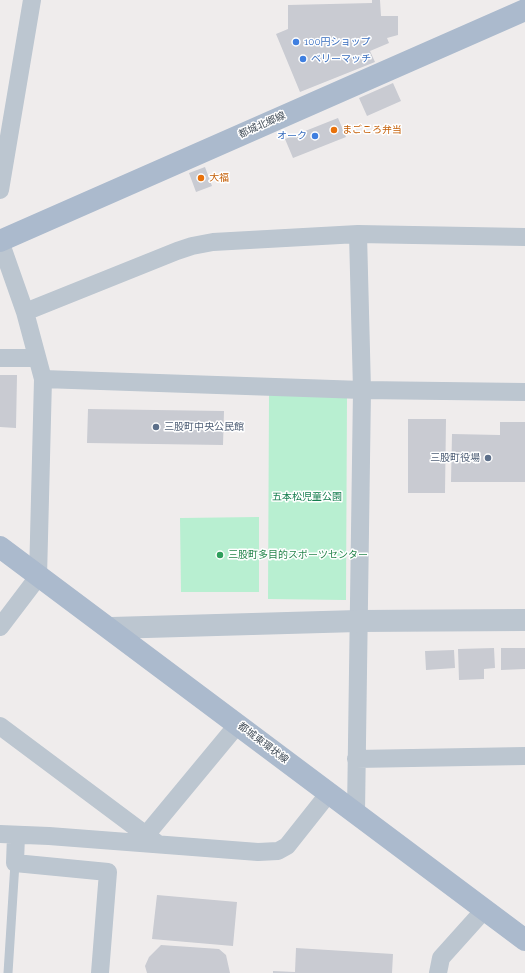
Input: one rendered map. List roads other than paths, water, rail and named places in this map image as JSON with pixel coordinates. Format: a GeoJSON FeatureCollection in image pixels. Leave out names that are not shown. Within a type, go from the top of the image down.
{"type":"FeatureCollection","features":[{"type":"Feature","properties":{"kind":"main road","name":"都城北郷線"},"geometry":{"type":"LineString","coordinates":[[0,241],[525,10]]}},
{"type":"Feature","properties":{"kind":"main road","name":"都城東環状線"},"geometry":{"type":"LineString","coordinates":[[0,547],[38,577],[111,628],[525,940]]}},
{"type":"Feature","properties":{"kind":"street"},"geometry":{"type":"LineString","coordinates":[[0,190],[32,0]]}},
{"type":"Feature","properties":{"kind":"street"},"geometry":{"type":"LineString","coordinates":[[25,312],[192,246],[213,242],[358,234],[525,237]]}},
{"type":"Feature","properties":{"kind":"street"},"geometry":{"type":"LineString","coordinates":[[356,812],[362,390],[358,234]]}},
{"type":"Feature","properties":{"kind":"street"},"geometry":{"type":"LineString","coordinates":[[0,241],[25,312],[43,379],[38,577],[0,627]]}},
{"type":"Feature","properties":{"kind":"street"},"geometry":{"type":"LineString","coordinates":[[0,358],[38,358]]}},
{"type":"Feature","properties":{"kind":"street"},"geometry":{"type":"LineString","coordinates":[[43,379],[362,390],[525,392]]}},
{"type":"Feature","properties":{"kind":"street"},"geometry":{"type":"LineString","coordinates":[[111,628],[358,621],[525,620]]}},
{"type":"Feature","properties":{"kind":"street"},"geometry":{"type":"LineString","coordinates":[[152,840],[238,724]]}},
{"type":"Feature","properties":{"kind":"street"},"geometry":{"type":"LineString","coordinates":[[0,726],[152,840]]}},
{"type":"Feature","properties":{"kind":"street"},"geometry":{"type":"LineString","coordinates":[[356,759],[525,756]]}},
{"type":"Feature","properties":{"kind":"street"},"geometry":{"type":"LineString","coordinates":[[100,973],[108,872],[15,863],[8,834],[152,840],[258,852],[278,851],[287,846],[329,792]]}},
{"type":"Feature","properties":{"kind":"street"},"geometry":{"type":"LineString","coordinates":[[438,973],[441,958],[485,910]]}},
{"type":"Feature","properties":{"kind":"lane"},"geometry":{"type":"LineString","coordinates":[[8,973],[15,863]]}},
{"type":"Feature","properties":{"kind":"place","name":"100円ショップ"},"geometry":{"type":"Point","coordinates":[296,42]}},
{"type":"Feature","properties":{"kind":"place","name":"ベリーマッチ"},"geometry":{"type":"Point","coordinates":[303,59]}},
{"type":"Feature","properties":{"kind":"place","name":"まごころ弁当"},"geometry":{"type":"Point","coordinates":[334,130]}},
{"type":"Feature","properties":{"kind":"place","name":"オーク"},"geometry":{"type":"Point","coordinates":[315,136]}},
{"type":"Feature","properties":{"kind":"place","name":"大福"},"geometry":{"type":"Point","coordinates":[201,178]}},
{"type":"Feature","properties":{"kind":"place","name":"三股町中央公民館"},"geometry":{"type":"Point","coordinates":[156,427]}},
{"type":"Feature","properties":{"kind":"place","name":"三股町役場"},"geometry":{"type":"Point","coordinates":[488,458]}},
{"type":"Feature","properties":{"kind":"place","name":"三股町多目的スポーツセンター"},"geometry":{"type":"Point","coordinates":[220,555]}},
{"type":"Feature","properties":{"kind":"park label","name":"五本松児童公園"},"geometry":{"type":"Point","coordinates":[307,497]}}]}
